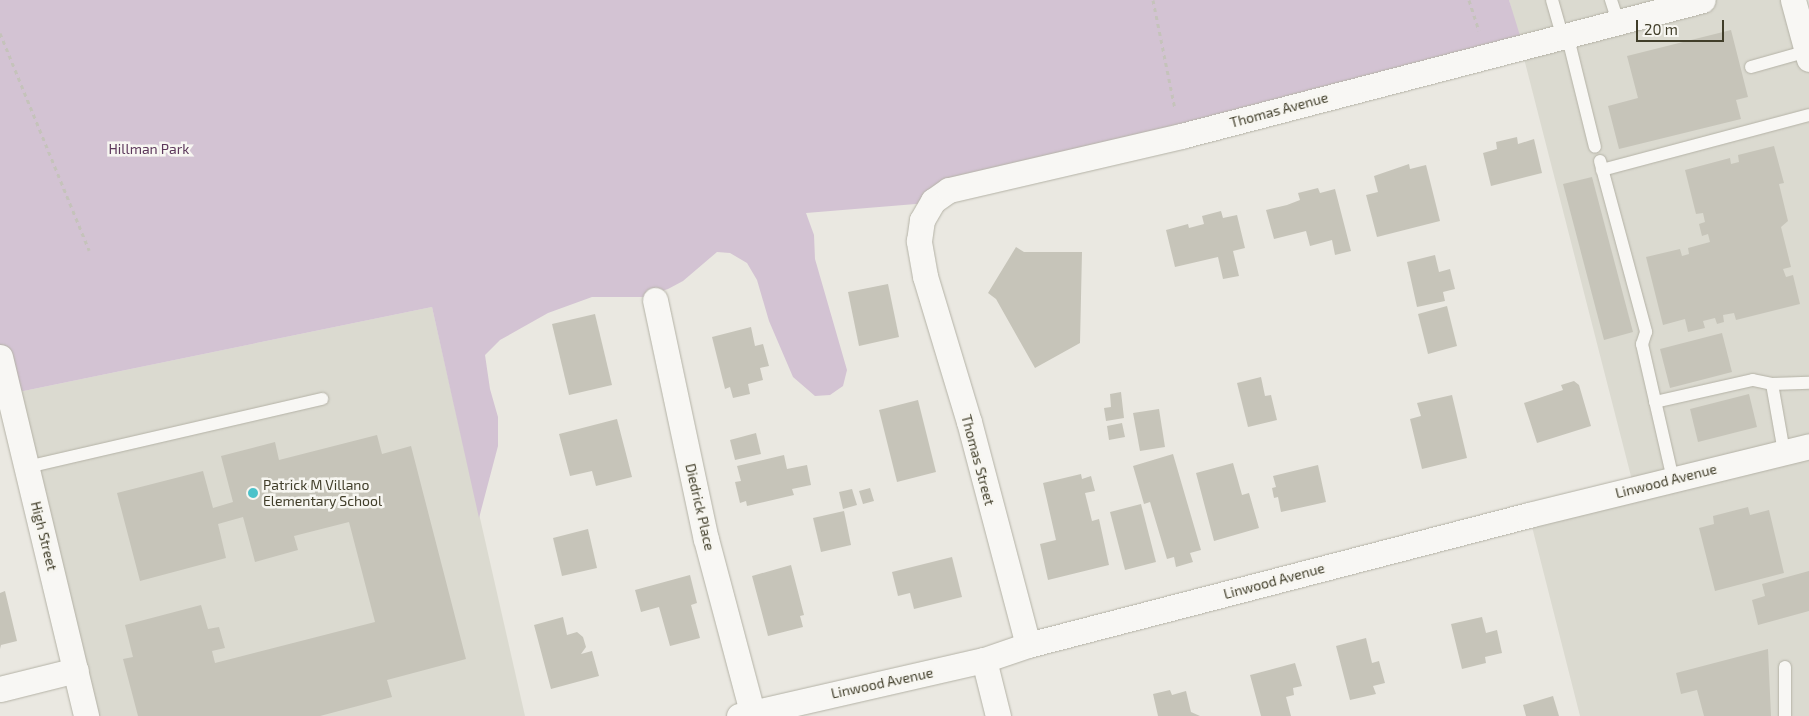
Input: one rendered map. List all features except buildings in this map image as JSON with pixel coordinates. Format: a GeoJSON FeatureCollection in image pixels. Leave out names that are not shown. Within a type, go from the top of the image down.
{"type":"FeatureCollection","features":[{"type":"Feature","properties":{"kind":"street","name":"Thomas Avenue"},"geometry":{"type":"LineString","coordinates":[[925,276],[919,241],[922,220],[933,201],[949,190],[1092,154],[1181,136],[1565,35],[1614,11],[1703,0]]}},
{"type":"Feature","properties":{"kind":"street"},"geometry":{"type":"LineString","coordinates":[[1793,0],[1808,55]]}},
{"type":"Feature","properties":{"kind":"street","name":"Thomas Street"},"geometry":{"type":"LineString","coordinates":[[925,276],[969,422],[1028,646]]}},
{"type":"Feature","properties":{"kind":"street","name":"Diedrick Place"},"geometry":{"type":"LineString","coordinates":[[655,300],[745,714]]}},
{"type":"Feature","properties":{"kind":"street","name":"High Street"},"geometry":{"type":"LineString","coordinates":[[1,366],[86,716]]}},
{"type":"Feature","properties":{"kind":"street","name":"Linwood Avenue"},"geometry":{"type":"LineString","coordinates":[[745,714],[984,660],[1028,646],[1673,479],[1809,446]]}},
{"type":"Feature","properties":{"kind":"street"},"geometry":{"type":"LineString","coordinates":[[984,660],[998,716]]}},
{"type":"Feature","properties":{"kind":"street"},"geometry":{"type":"LineString","coordinates":[[0,689],[76,670]]}},
{"type":"Feature","properties":{"kind":"lane"},"geometry":{"type":"LineString","coordinates":[[1552,0],[1565,35],[1596,147]]}},
{"type":"Feature","properties":{"kind":"lane"},"geometry":{"type":"LineString","coordinates":[[1751,67],[1808,55]]}},
{"type":"Feature","properties":{"kind":"lane"},"geometry":{"type":"LineString","coordinates":[[1673,479],[1642,344],[1646,332],[1601,165],[1809,115]]}},
{"type":"Feature","properties":{"kind":"lane"},"geometry":{"type":"LineString","coordinates":[[1655,402],[1753,380],[1772,384],[1809,383]]}},
{"type":"Feature","properties":{"kind":"lane"},"geometry":{"type":"LineString","coordinates":[[1772,384],[1784,452]]}},
{"type":"Feature","properties":{"kind":"lane"},"geometry":{"type":"LineString","coordinates":[[27,467],[322,399]]}},
{"type":"Feature","properties":{"kind":"lane"},"geometry":{"type":"LineString","coordinates":[[1785,667],[1785,716]]}},
{"type":"Feature","properties":{"kind":"path"},"geometry":{"type":"LineString","coordinates":[[1153,0],[1181,136]]}},
{"type":"Feature","properties":{"kind":"path"},"geometry":{"type":"LineString","coordinates":[[1469,0],[1487,55]]}},
{"type":"Feature","properties":{"kind":"path"},"geometry":{"type":"LineString","coordinates":[[0,33],[89,250]]}},
{"type":"Feature","properties":{"kind":"shaded area"},"geometry":{"type":"Polygon","coordinates":[[[1509,0],[1793,0],[1809,59],[1809,716],[1580,716],[1529,515],[1634,488],[1509,0]]]}},
{"type":"Feature","properties":{"kind":"shaded area","name":"Patrick M Villano Elementary School"},"geometry":{"type":"Polygon","coordinates":[[[432,307],[525,716],[87,716],[9,394],[432,307]]]}},
{"type":"Feature","properties":{"kind":"green space","name":"Hillman Park"},"geometry":{"type":"Polygon","coordinates":[[[0,0],[1509,0],[1522,42],[928,203],[806,213],[814,235],[815,259],[847,370],[843,386],[830,395],[815,396],[793,377],[769,321],[757,280],[747,263],[730,253],[717,252],[683,281],[668,289],[644,297],[592,297],[548,313],[500,340],[485,355],[490,389],[498,417],[498,446],[479,518],[432,307],[9,394],[0,357],[0,0]]]}},
{"type":"Feature","properties":{"kind":"place","name":"Patrick M Villano Elementary School"},"geometry":{"type":"Point","coordinates":[253,493]}}]}
